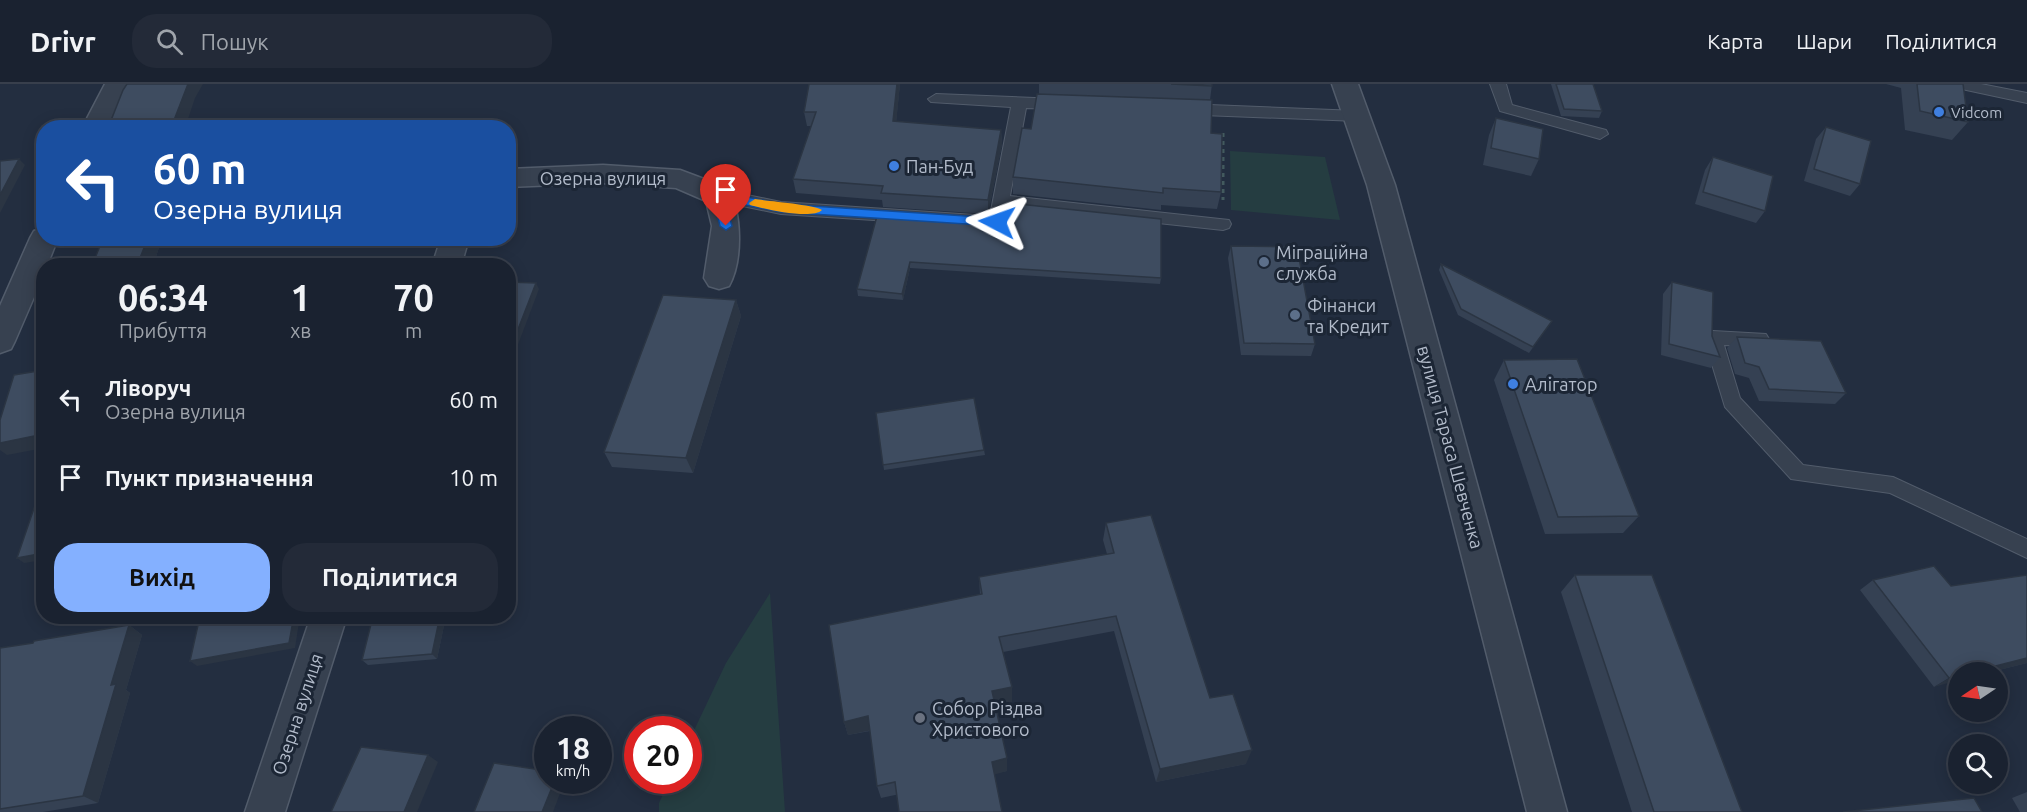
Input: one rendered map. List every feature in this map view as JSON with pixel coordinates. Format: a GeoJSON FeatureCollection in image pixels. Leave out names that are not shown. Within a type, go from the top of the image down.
{"type":"FeatureCollection","features":[{"type":"Feature","properties":{"kind":"street"},"geometry":{"type":"LineString","coordinates":[[99,120],[118,84]]}},
{"type":"Feature","properties":{"kind":"street","name":"вулиця Тараса Шевченка"},"geometry":{"type":"LineString","coordinates":[[1346,84],[1381,185],[1548,812]]}},
{"type":"Feature","properties":{"kind":"street","name":"Озерна вулиця"},"geometry":{"type":"LineString","coordinates":[[516,178],[603,174],[680,179],[718,195]]}},
{"type":"Feature","properties":{"kind":"street"},"geometry":{"type":"LineString","coordinates":[[718,195],[726,226],[719,278]]}},
{"type":"Feature","properties":{"kind":"street"},"geometry":{"type":"LineString","coordinates":[[0,341],[41,246]]}},
{"type":"Feature","properties":{"kind":"street","name":"Озерна вулиця"},"geometry":{"type":"LineString","coordinates":[[265,812],[327,624]]}},
{"type":"Feature","properties":{"kind":"lane"},"geometry":{"type":"LineString","coordinates":[[1498,84],[1505,108],[1600,134]]}},
{"type":"Feature","properties":{"kind":"lane"},"geometry":{"type":"LineString","coordinates":[[1962,85],[2027,98]]}},
{"type":"Feature","properties":{"kind":"lane"},"geometry":{"type":"LineString","coordinates":[[936,99],[1358,116]]}},
{"type":"Feature","properties":{"kind":"lane"},"geometry":{"type":"LineString","coordinates":[[718,195],[781,208],[997,222],[1019,104]]}},
{"type":"Feature","properties":{"kind":"lane"},"geometry":{"type":"LineString","coordinates":[[1001,201],[1223,224]]}},
{"type":"Feature","properties":{"kind":"lane"},"geometry":{"type":"LineString","coordinates":[[1784,340],[1713,338],[1732,402],[1798,473],[1893,485],[2027,549]]}},
{"type":"Feature","properties":{"kind":"path"},"geometry":{"type":"LineString","coordinates":[[1223,111],[1223,224]]}},
{"type":"Feature","properties":{"kind":"green space"},"geometry":{"type":"Polygon","coordinates":[[[1230,151],[1325,157],[1340,220],[1231,210],[1230,151]]]}},
{"type":"Feature","properties":{"kind":"green space"},"geometry":{"type":"Polygon","coordinates":[[[770,593],[785,812],[659,812],[659,803],[663,794],[702,794],[701,716],[726,663],[770,593]]]}},
{"type":"Feature","properties":{"kind":"building"},"geometry":{"type":"Polygon","coordinates":[[[127,84],[188,84],[174,120],[111,120],[127,84]]]}},
{"type":"Feature","properties":{"kind":"building"},"geometry":{"type":"Polygon","coordinates":[[[809,84],[897,84],[893,121],[1001,130],[988,200],[881,193],[883,186],[793,179],[816,112],[804,112],[809,84]]]}},
{"type":"Feature","properties":{"kind":"building"},"geometry":{"type":"Polygon","coordinates":[[[1171,84],[1212,84],[1212,86],[1171,84]]]}},
{"type":"Feature","properties":{"kind":"building"},"geometry":{"type":"Polygon","coordinates":[[[1556,84],[1593,84],[1602,111],[1564,109],[1556,84]]]}},
{"type":"Feature","properties":{"kind":"building"},"geometry":{"type":"Polygon","coordinates":[[[1917,84],[1963,84],[1968,122],[1920,111],[1917,84]]]}},
{"type":"Feature","properties":{"kind":"building"},"geometry":{"type":"Polygon","coordinates":[[[1037,94],[1212,100],[1211,133],[1222,134],[1221,192],[1163,188],[1163,193],[1013,177],[1022,128],[1031,129],[1037,94]]]}},
{"type":"Feature","properties":{"kind":"building"},"geometry":{"type":"Polygon","coordinates":[[[1496,118],[1543,129],[1539,159],[1491,148],[1496,118]]]}},
{"type":"Feature","properties":{"kind":"building"},"geometry":{"type":"Polygon","coordinates":[[[1826,127],[1871,141],[1860,184],[1814,169],[1826,127]]]}},
{"type":"Feature","properties":{"kind":"building"},"geometry":{"type":"Polygon","coordinates":[[[1713,157],[1773,176],[1765,211],[1703,192],[1713,157]]]}},
{"type":"Feature","properties":{"kind":"building"},"geometry":{"type":"Polygon","coordinates":[[[19,159],[0,195],[0,161],[19,159]]]}},
{"type":"Feature","properties":{"kind":"building"},"geometry":{"type":"Polygon","coordinates":[[[1010,203],[1161,219],[1161,278],[910,262],[902,294],[857,289],[877,216],[997,224],[1005,220],[1010,203]]]}},
{"type":"Feature","properties":{"kind":"building"},"geometry":{"type":"Polygon","coordinates":[[[100,246],[145,246],[140,258],[95,258],[100,246]]]}},
{"type":"Feature","properties":{"kind":"building"},"geometry":{"type":"Polygon","coordinates":[[[1231,246],[1297,247],[1315,344],[1244,343],[1231,246]]]}},
{"type":"Feature","properties":{"kind":"building"},"geometry":{"type":"Polygon","coordinates":[[[1441,264],[1552,321],[1533,347],[1461,309],[1441,264]]]}},
{"type":"Feature","properties":{"kind":"building"},"geometry":{"type":"Polygon","coordinates":[[[516,282],[536,283],[516,334],[516,282]]]}},
{"type":"Feature","properties":{"kind":"building"},"geometry":{"type":"Polygon","coordinates":[[[1672,282],[1713,292],[1712,336],[1720,357],[1669,344],[1672,282]]]}},
{"type":"Feature","properties":{"kind":"building"},"geometry":{"type":"Polygon","coordinates":[[[663,295],[736,300],[686,458],[604,452],[663,295]]]}},
{"type":"Feature","properties":{"kind":"building"},"geometry":{"type":"Polygon","coordinates":[[[1737,337],[1821,341],[1846,393],[1769,389],[1759,367],[1745,363],[1737,337]]]}},
{"type":"Feature","properties":{"kind":"building"},"geometry":{"type":"Polygon","coordinates":[[[1577,359],[1639,516],[1558,517],[1504,360],[1577,359]]]}},
{"type":"Feature","properties":{"kind":"building"},"geometry":{"type":"Polygon","coordinates":[[[36,371],[36,436],[0,443],[0,420],[14,375],[36,371]]]}},
{"type":"Feature","properties":{"kind":"building"},"geometry":{"type":"Polygon","coordinates":[[[974,398],[984,450],[883,465],[876,413],[974,398]]]}},
{"type":"Feature","properties":{"kind":"building"},"geometry":{"type":"Polygon","coordinates":[[[36,502],[36,554],[17,558],[36,502]]]}},
{"type":"Feature","properties":{"kind":"building"},"geometry":{"type":"Polygon","coordinates":[[[1151,515],[1210,698],[1233,694],[1252,750],[1160,769],[1116,616],[999,637],[1012,687],[992,691],[1007,758],[992,762],[1002,812],[899,812],[895,782],[877,786],[868,716],[844,722],[829,625],[982,594],[979,577],[1114,553],[1106,523],[1151,515]]]}},
{"type":"Feature","properties":{"kind":"building"},"geometry":{"type":"Polygon","coordinates":[[[1934,566],[1951,586],[2027,575],[2027,658],[2008,663],[1948,662],[1948,677],[1873,580],[1934,566]]]}},
{"type":"Feature","properties":{"kind":"building"},"geometry":{"type":"Polygon","coordinates":[[[1575,575],[1652,575],[1742,812],[1654,812],[1575,575]]]}},
{"type":"Feature","properties":{"kind":"building"},"geometry":{"type":"Polygon","coordinates":[[[198,624],[293,624],[289,643],[190,661],[198,624]]]}},
{"type":"Feature","properties":{"kind":"building"},"geometry":{"type":"Polygon","coordinates":[[[371,624],[438,624],[432,654],[362,660],[371,624]]]}},
{"type":"Feature","properties":{"kind":"building"},"geometry":{"type":"Polygon","coordinates":[[[129,625],[111,685],[116,684],[83,796],[0,809],[0,648],[129,625]]]}},
{"type":"Feature","properties":{"kind":"building"},"geometry":{"type":"Polygon","coordinates":[[[361,747],[428,755],[404,812],[331,812],[361,747]]]}},
{"type":"Feature","properties":{"kind":"building"},"geometry":{"type":"Polygon","coordinates":[[[494,763],[534,769],[534,794],[549,794],[542,812],[474,812],[494,763]]]}},
{"type":"Feature","properties":{"kind":"building"},"geometry":{"type":"Polygon","coordinates":[[[1974,798],[1982,812],[1843,812],[1974,798]]]}},
{"type":"Feature","properties":{"kind":"slow traffic"},"geometry":{"type":"LineString","coordinates":[[755,203],[781,208],[816,210]]}},
{"type":"Feature","properties":{"kind":"place","name":"Vidcom"},"geometry":{"type":"Point","coordinates":[1939,112]}},
{"type":"Feature","properties":{"kind":"place","name":"Пан-Буд"},"geometry":{"type":"Point","coordinates":[894,166]}},
{"type":"Feature","properties":{"kind":"place","name":"Міграційна служба"},"geometry":{"type":"Point","coordinates":[1264,262]}},
{"type":"Feature","properties":{"kind":"place","name":"Фінанси та Кредит"},"geometry":{"type":"Point","coordinates":[1295,315]}},
{"type":"Feature","properties":{"kind":"place","name":"Алігатор"},"geometry":{"type":"Point","coordinates":[1513,384]}},
{"type":"Feature","properties":{"kind":"place","name":"Собор Різдва Христового"},"geometry":{"type":"Point","coordinates":[920,718]}},
{"type":"Feature","properties":{"kind":"route"},"geometry":{"type":"LineString","coordinates":[[726,226],[718,195],[781,208],[997,222]]}}]}
